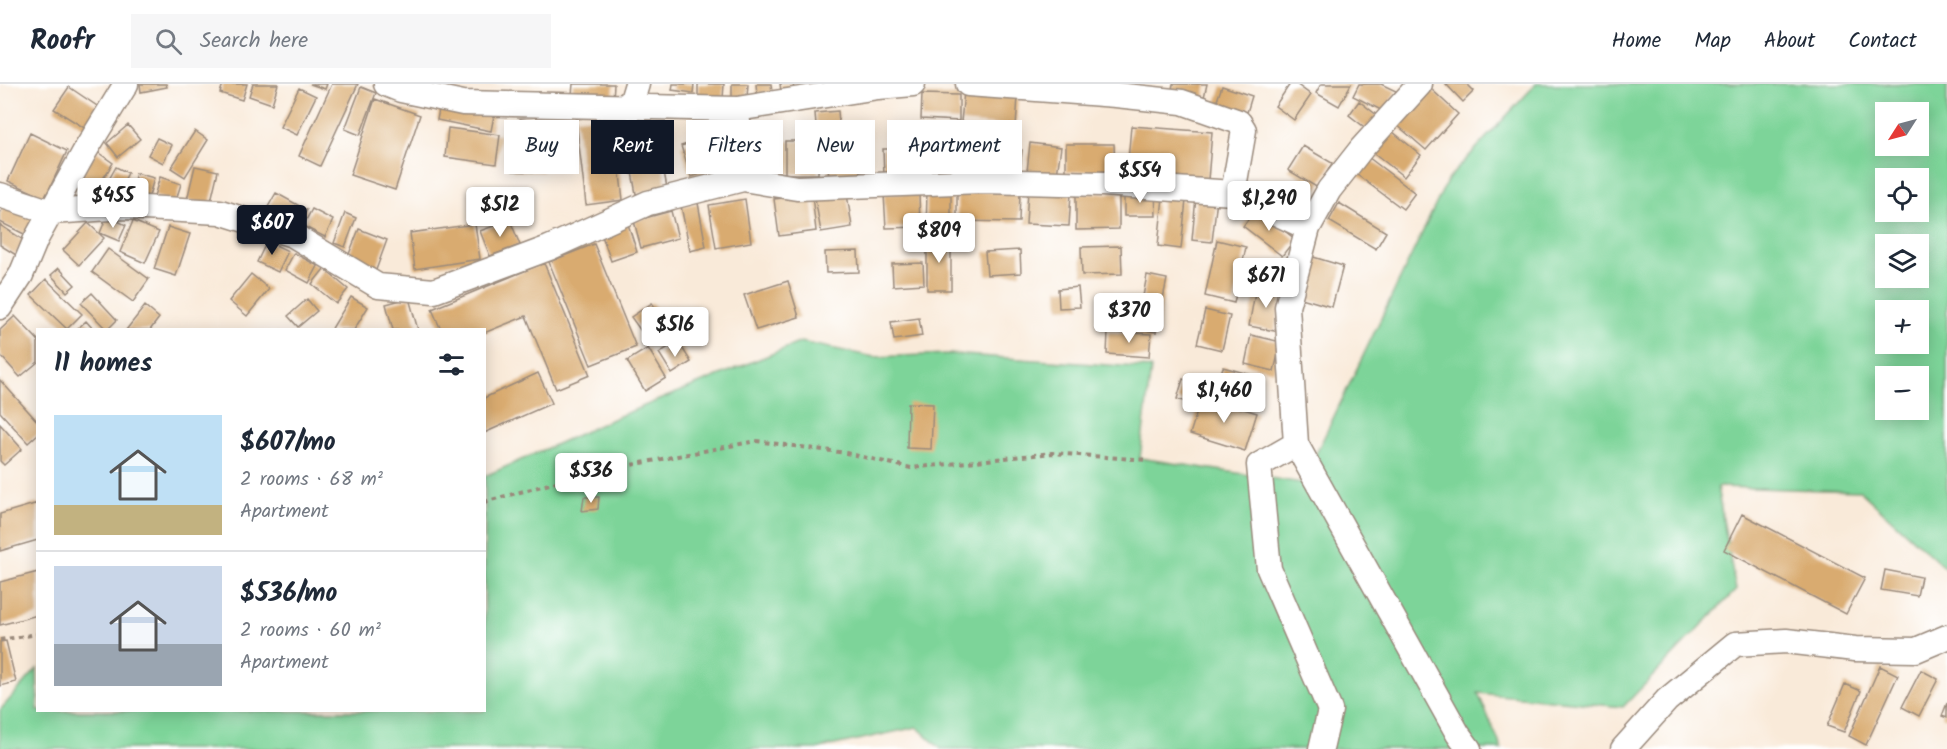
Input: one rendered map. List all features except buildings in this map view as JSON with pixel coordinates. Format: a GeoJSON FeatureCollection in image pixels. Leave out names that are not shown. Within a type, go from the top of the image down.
{"type":"FeatureCollection","features":[{"type":"Feature","properties":{"kind":"street"},"geometry":{"type":"LineString","coordinates":[[0,307],[21,275],[36,238],[85,151],[126,84]]}},
{"type":"Feature","properties":{"kind":"street"},"geometry":{"type":"LineString","coordinates":[[386,84],[401,90],[463,103],[737,110],[878,87],[913,84]]}},
{"type":"Feature","properties":{"kind":"street"},"geometry":{"type":"LineString","coordinates":[[630,107],[637,84]]}},
{"type":"Feature","properties":{"kind":"street"},"geometry":{"type":"LineString","coordinates":[[968,84],[1182,102],[1239,122],[1244,130],[1233,193]]}},
{"type":"Feature","properties":{"kind":"street"},"geometry":{"type":"LineString","coordinates":[[1410,87],[1329,190],[1308,228],[1287,307],[1296,444],[1418,664],[1469,749]]}},
{"type":"Feature","properties":{"kind":"street"},"geometry":{"type":"LineString","coordinates":[[737,110],[743,179]]}},
{"type":"Feature","properties":{"kind":"street"},"geometry":{"type":"LineString","coordinates":[[0,195],[51,212],[125,207],[220,212],[293,236],[378,286],[434,291],[549,248],[648,204],[743,179],[797,188],[981,181],[1103,184],[1233,193],[1308,228]]}},
{"type":"Feature","properties":{"kind":"street"},"geometry":{"type":"LineString","coordinates":[[1296,444],[1258,465],[1269,569],[1330,710],[1321,749]]}},
{"type":"Feature","properties":{"kind":"street"},"geometry":{"type":"LineString","coordinates":[[1623,749],[1667,699],[1735,644],[1786,641],[1855,649],[1916,650],[1947,637]]}},
{"type":"Feature","properties":{"kind":"path"},"geometry":{"type":"LineString","coordinates":[[486,501],[589,473],[756,441],[846,453],[911,468],[1052,453],[1147,460]]}},
{"type":"Feature","properties":{"kind":"path"},"geometry":{"type":"LineString","coordinates":[[0,640],[36,634]]}},
{"type":"Feature","properties":{"kind":"green space"},"geometry":{"type":"Polygon","coordinates":[[[1536,84],[1947,84],[1947,570],[1860,491],[1717,487],[1736,590],[1623,707],[1478,693],[1502,749],[941,749],[917,727],[816,749],[0,749],[0,710],[36,670],[36,712],[486,712],[486,476],[617,417],[801,342],[874,357],[950,354],[1151,368],[1140,458],[1302,483],[1448,179],[1536,84]]]}}]}
